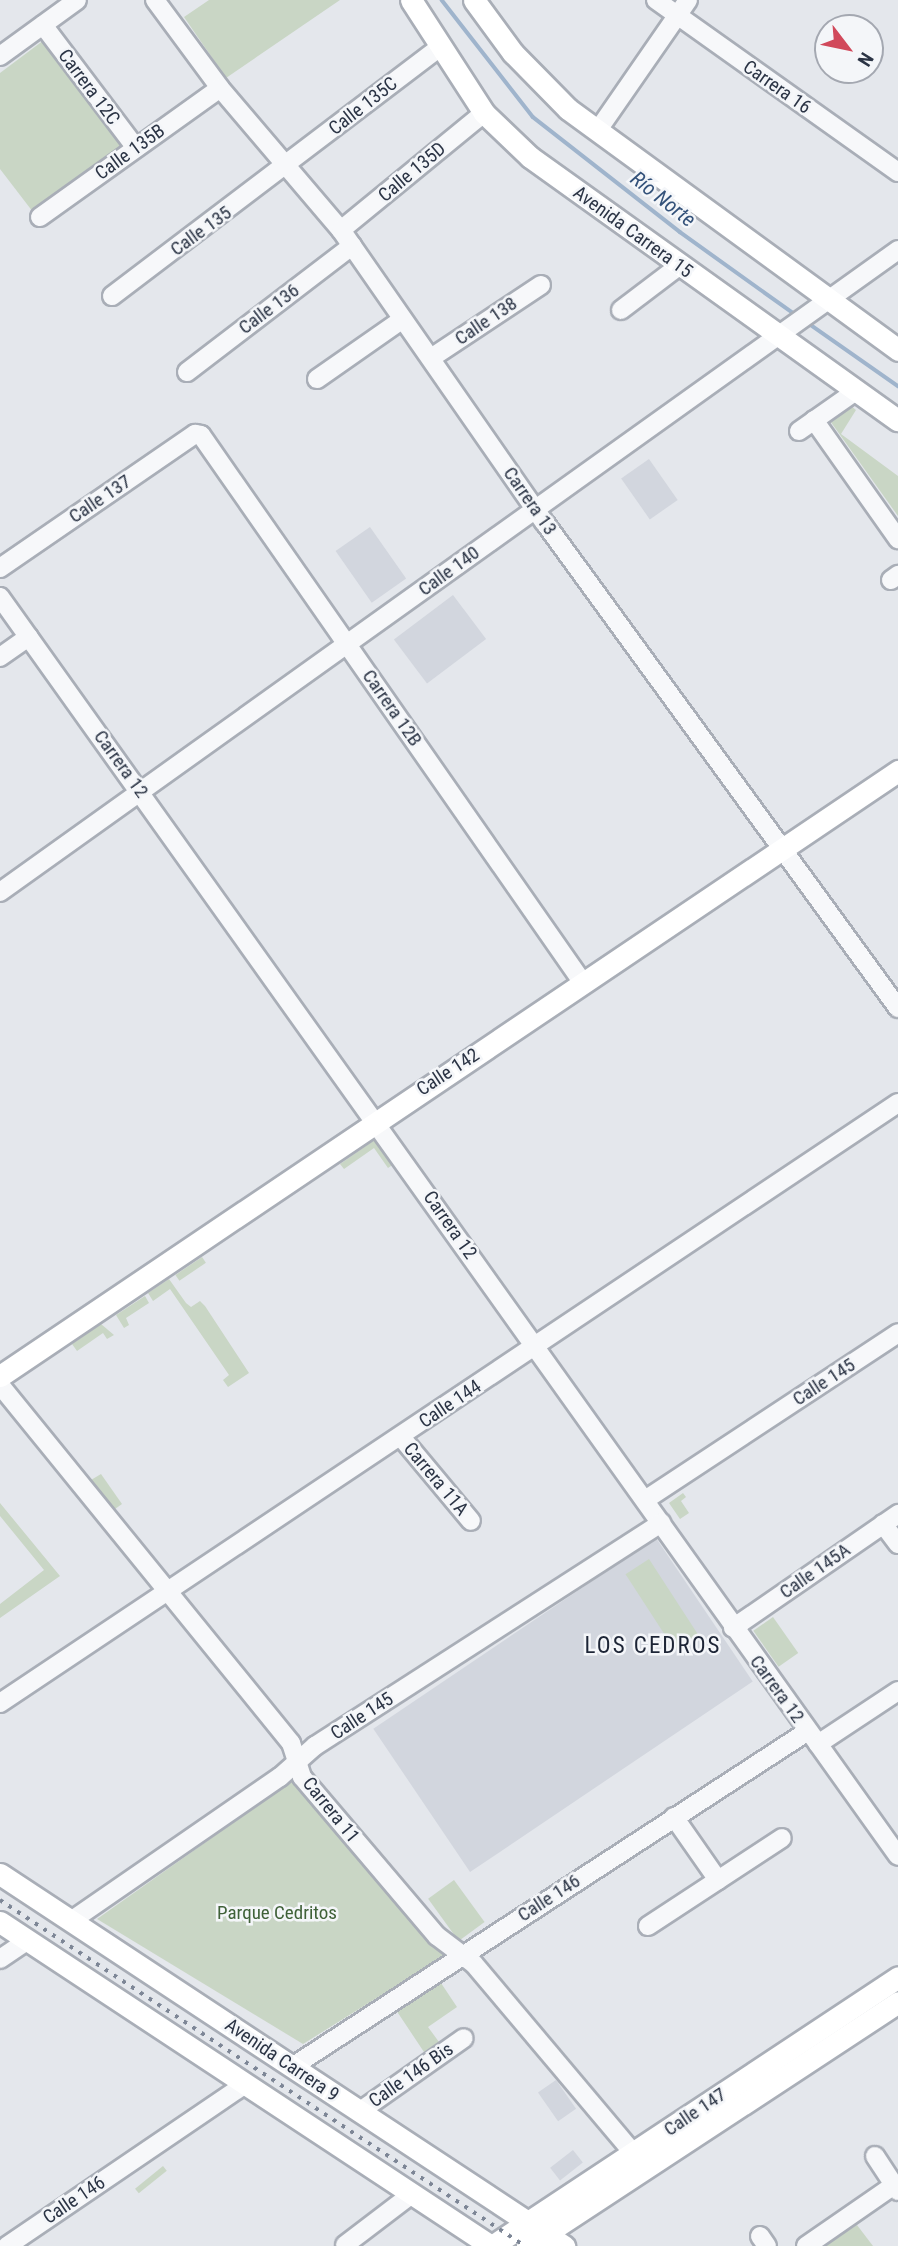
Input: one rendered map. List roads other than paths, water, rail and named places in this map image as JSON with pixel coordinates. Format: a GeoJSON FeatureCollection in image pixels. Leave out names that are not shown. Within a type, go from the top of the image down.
{"type":"FeatureCollection","features":[{"type":"Feature","properties":{"kind":"main road","name":"Avenida Carrera 15"},"geometry":{"type":"LineString","coordinates":[[411,0],[439,48],[484,113],[530,157],[679,267],[781,334],[898,420]]}},
{"type":"Feature","properties":{"kind":"main road"},"geometry":{"type":"LineString","coordinates":[[474,0],[544,86],[598,131],[823,303],[898,350]]}},
{"type":"Feature","properties":{"kind":"main road","name":"Calle 142"},"geometry":{"type":"LineString","coordinates":[[0,1376],[375,1119],[898,771]]}},
{"type":"Feature","properties":{"kind":"main road","name":"Avenida Carrera 9"},"geometry":{"type":"LineString","coordinates":[[0,1874],[564,2246]]}},
{"type":"Feature","properties":{"kind":"main road","name":"Avenida Carrera 9"},"geometry":{"type":"LineString","coordinates":[[0,1922],[491,2246]]}},
{"type":"Feature","properties":{"kind":"main road","name":"Calle 147"},"geometry":{"type":"LineString","coordinates":[[527,2246],[537,2228],[633,2153],[898,1977]]}},
{"type":"Feature","properties":{"kind":"main road","name":"Calle 147"},"geometry":{"type":"LineString","coordinates":[[491,2246],[575,2213],[898,2002]]}},
{"type":"Feature","properties":{"kind":"main road"},"geometry":{"type":"LineString","coordinates":[[571,2246],[569,2227],[575,2213]]}},
{"type":"Feature","properties":{"kind":"street"},"geometry":{"type":"LineString","coordinates":[[0,56],[78,0]]}},
{"type":"Feature","properties":{"kind":"street","name":"Carrera 13"},"geometry":{"type":"LineString","coordinates":[[155,0],[220,88],[341,230],[400,321],[431,358],[535,509],[898,1008]]}},
{"type":"Feature","properties":{"kind":"street","name":"Carrera 16"},"geometry":{"type":"LineString","coordinates":[[656,0],[898,172]]}},
{"type":"Feature","properties":{"kind":"street"},"geometry":{"type":"LineString","coordinates":[[598,131],[688,0]]}},
{"type":"Feature","properties":{"kind":"street","name":"Carrera 12C"},"geometry":{"type":"LineString","coordinates":[[43,25],[136,148]]}},
{"type":"Feature","properties":{"kind":"street","name":"Calle 135C"},"geometry":{"type":"LineString","coordinates":[[288,165],[439,48]]}},
{"type":"Feature","properties":{"kind":"street","name":"Calle 135B"},"geometry":{"type":"LineString","coordinates":[[40,217],[220,88]]}},
{"type":"Feature","properties":{"kind":"street","name":"Calle 135D"},"geometry":{"type":"LineString","coordinates":[[341,230],[484,113]]}},
{"type":"Feature","properties":{"kind":"street","name":"Calle 135"},"geometry":{"type":"LineString","coordinates":[[112,296],[288,165]]}},
{"type":"Feature","properties":{"kind":"street","name":"Calle 136"},"geometry":{"type":"LineString","coordinates":[[187,372],[352,246]]}},
{"type":"Feature","properties":{"kind":"street","name":"Calle 140"},"geometry":{"type":"LineString","coordinates":[[0,892],[898,250]]}},
{"type":"Feature","properties":{"kind":"street"},"geometry":{"type":"LineString","coordinates":[[621,310],[679,267]]}},
{"type":"Feature","properties":{"kind":"street","name":"Calle 138"},"geometry":{"type":"LineString","coordinates":[[431,358],[541,285]]}},
{"type":"Feature","properties":{"kind":"street"},"geometry":{"type":"LineString","coordinates":[[317,379],[400,321]]}},
{"type":"Feature","properties":{"kind":"street"},"geometry":{"type":"LineString","coordinates":[[799,431],[856,391]]}},
{"type":"Feature","properties":{"kind":"street"},"geometry":{"type":"LineString","coordinates":[[814,420],[898,539]]}},
{"type":"Feature","properties":{"kind":"street","name":"Calle 137"},"geometry":{"type":"LineString","coordinates":[[0,568],[195,434],[201,435]]}},
{"type":"Feature","properties":{"kind":"street","name":"Carrera 12B"},"geometry":{"type":"LineString","coordinates":[[201,435],[583,983]]}},
{"type":"Feature","properties":{"kind":"street","name":"Carrera 12"},"geometry":{"type":"LineString","coordinates":[[0,597],[141,791],[233,926],[375,1119],[733,1628],[898,1856]]}},
{"type":"Feature","properties":{"kind":"street"},"geometry":{"type":"LineString","coordinates":[[0,657],[29,637]]}},
{"type":"Feature","properties":{"kind":"street","name":"Calle 144"},"geometry":{"type":"LineString","coordinates":[[0,1703],[898,1103]]}},
{"type":"Feature","properties":{"kind":"street","name":"Calle 145"},"geometry":{"type":"LineString","coordinates":[[645,1500],[898,1333]]}},
{"type":"Feature","properties":{"kind":"street","name":"Carrera 11"},"geometry":{"type":"LineString","coordinates":[[0,1385],[169,1588],[291,1743],[295,1763],[437,1936],[462,1954],[633,2153]]}},
{"type":"Feature","properties":{"kind":"street","name":"Carrera 11A"},"geometry":{"type":"LineString","coordinates":[[401,1437],[471,1521]]}},
{"type":"Feature","properties":{"kind":"street"},"geometry":{"type":"LineString","coordinates":[[890,1519],[898,1544]]}},
{"type":"Feature","properties":{"kind":"street","name":"Calle 145A"},"geometry":{"type":"LineString","coordinates":[[733,1628],[890,1519]]}},
{"type":"Feature","properties":{"kind":"street","name":"Calle 145"},"geometry":{"type":"LineString","coordinates":[[71,1921],[295,1763],[661,1523]]}},
{"type":"Feature","properties":{"kind":"street","name":"Calle 146"},"geometry":{"type":"LineString","coordinates":[[292,2067],[674,1817],[898,1691]]}},
{"type":"Feature","properties":{"kind":"street"},"geometry":{"type":"LineString","coordinates":[[674,1817],[718,1880]]}},
{"type":"Feature","properties":{"kind":"street"},"geometry":{"type":"LineString","coordinates":[[649,1926],[782,1838]]}},
{"type":"Feature","properties":{"kind":"street"},"geometry":{"type":"LineString","coordinates":[[0,1959],[27,1941]]}},
{"type":"Feature","properties":{"kind":"street","name":"Calle 146 Bis"},"geometry":{"type":"LineString","coordinates":[[359,2112],[464,2038]]}},
{"type":"Feature","properties":{"kind":"street","name":"Calle 146"},"geometry":{"type":"LineString","coordinates":[[8,2246],[245,2084]]}},
{"type":"Feature","properties":{"kind":"street"},"geometry":{"type":"LineString","coordinates":[[806,2246],[896,2188],[875,2156]]}},
{"type":"Feature","properties":{"kind":"street"},"geometry":{"type":"LineString","coordinates":[[345,2245],[412,2194]]}},
{"type":"Feature","properties":{"kind":"waterway","name":"Río Norte"},"geometry":{"type":"LineString","coordinates":[[442,0],[533,117],[680,232],[796,315]]}},
{"type":"Feature","properties":{"kind":"waterway","name":"Río Norte"},"geometry":{"type":"LineString","coordinates":[[808,323],[898,386]]}},
{"type":"Feature","properties":{"kind":"railway"},"geometry":{"type":"LineString","coordinates":[[0,1900],[525,2246]]}},
{"type":"Feature","properties":{"kind":"district","name":"LOS CEDROS"},"geometry":{"type":"Point","coordinates":[653,1646]}},
{"type":"Feature","properties":{"kind":"park label","name":"Parque Cedritos"},"geometry":{"type":"Point","coordinates":[277,1913]}}]}
